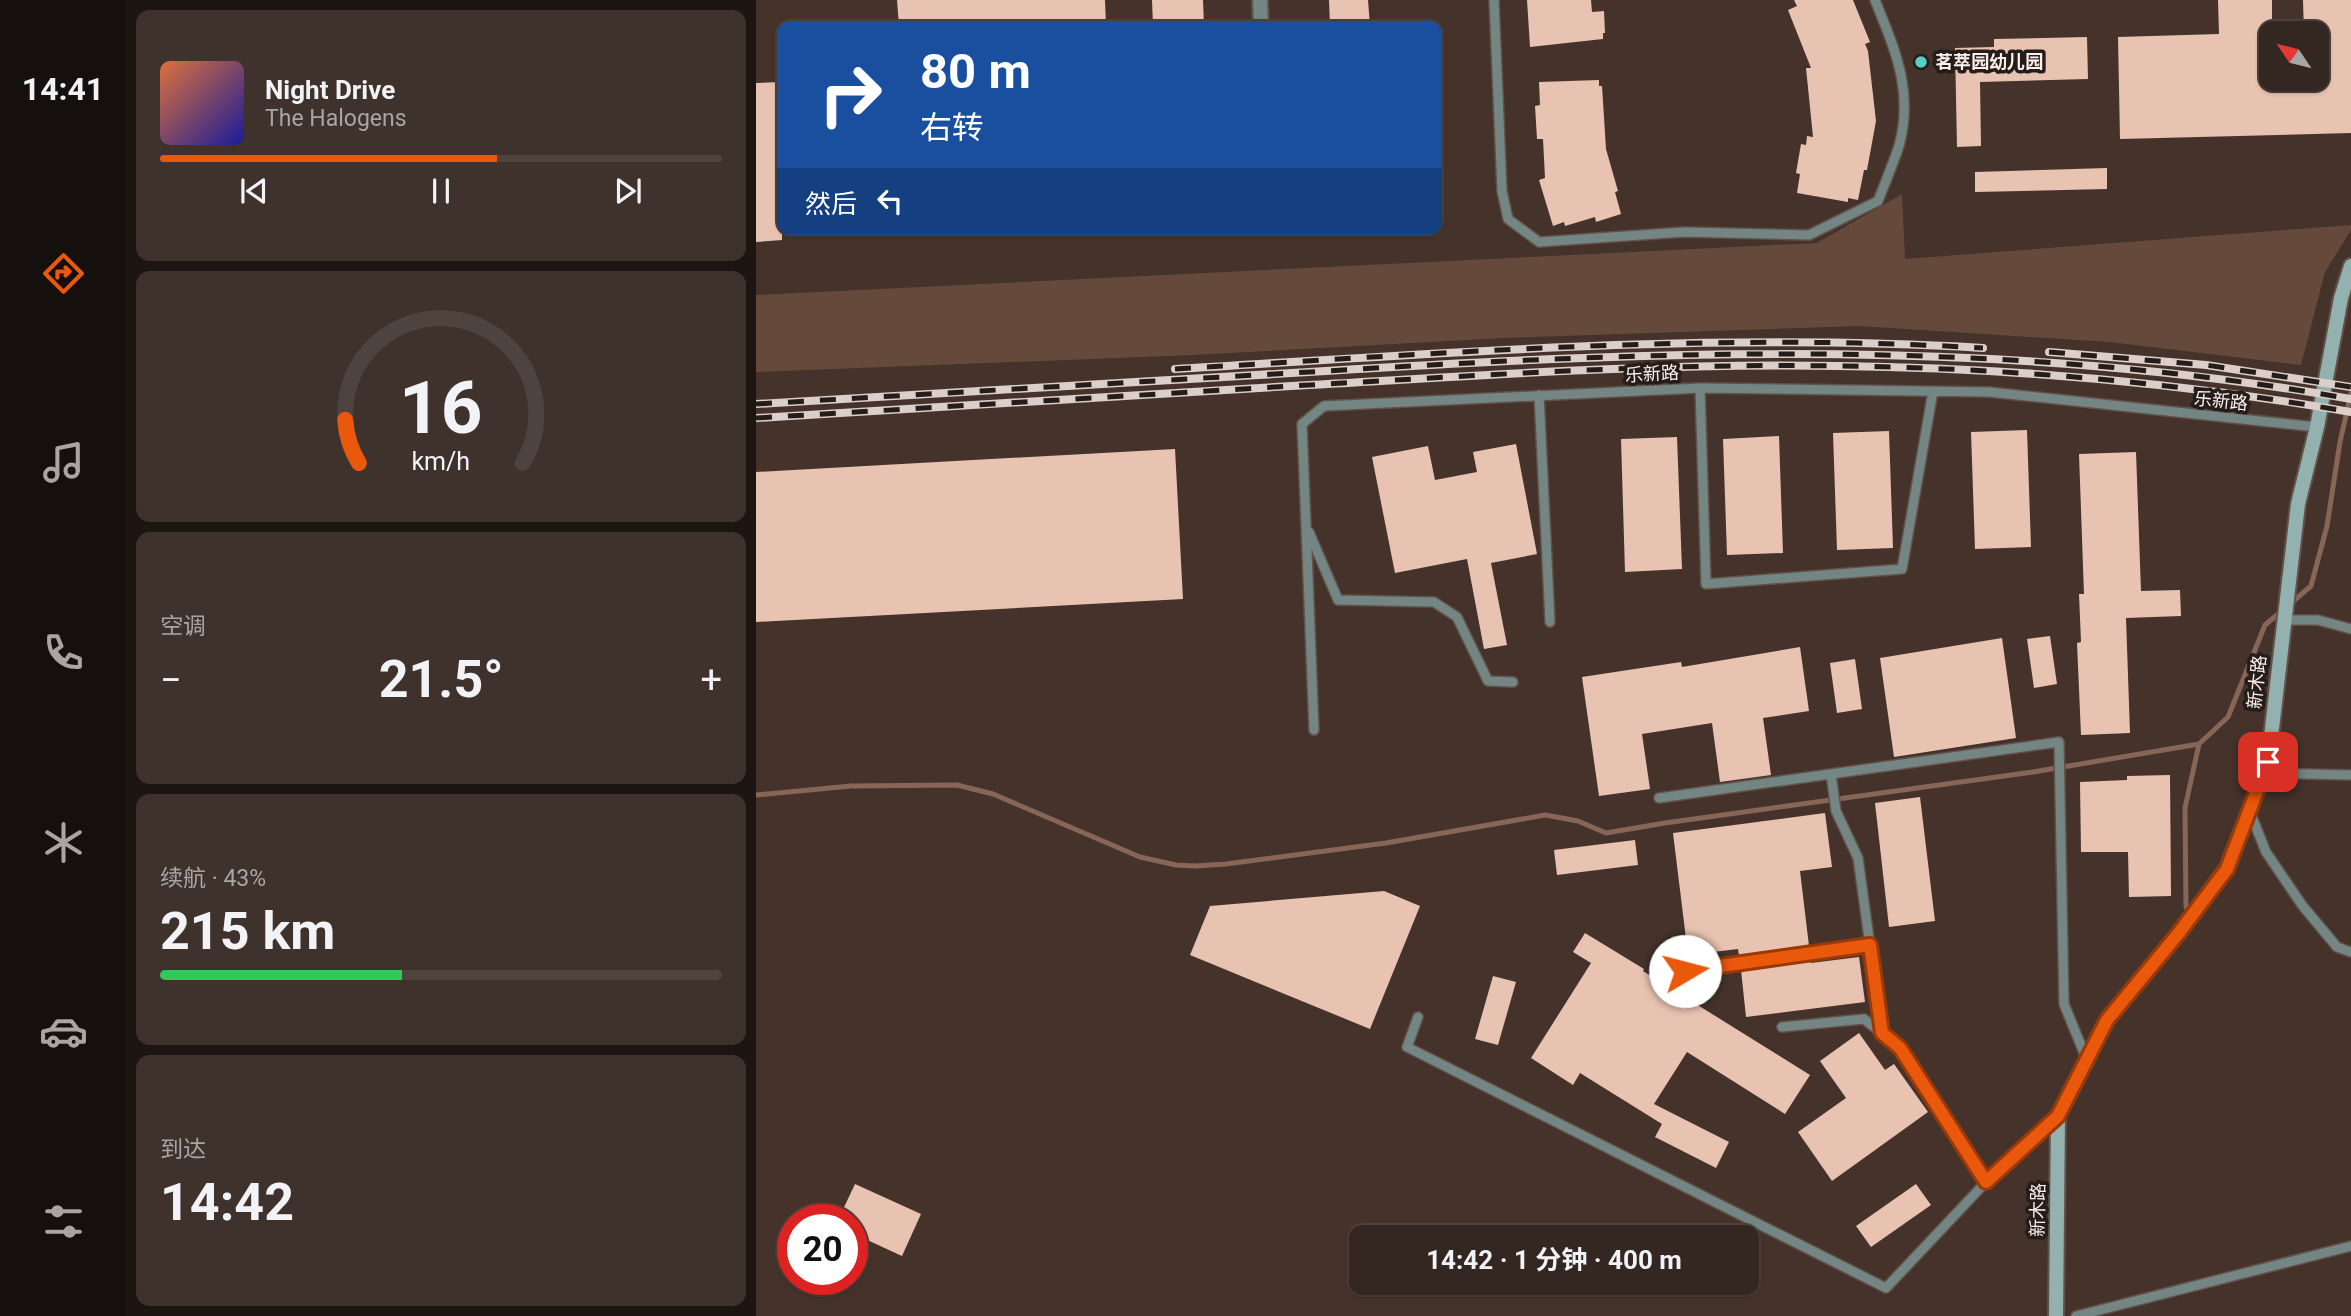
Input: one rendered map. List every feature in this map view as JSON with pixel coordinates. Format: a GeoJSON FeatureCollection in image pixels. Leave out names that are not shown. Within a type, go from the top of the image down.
{"type":"FeatureCollection","features":[{"type":"Feature","properties":{"kind":"street"},"geometry":{"type":"LineString","coordinates":[[1260,0],[1261,21]]}},
{"type":"Feature","properties":{"kind":"street"},"geometry":{"type":"LineString","coordinates":[[2317,427],[2341,298],[2351,266]]}},
{"type":"Feature","properties":{"kind":"street","name":"新木路"},"geometry":{"type":"LineString","coordinates":[[2056,1316],[2058,1116],[2107,1020],[2227,869],[2268,762],[2298,504],[2317,427]]}},
{"type":"Feature","properties":{"kind":"lane"},"geometry":{"type":"LineString","coordinates":[[1494,0],[1502,191],[1508,219],[1539,242],[1684,233],[1808,235],[1878,201],[1898,147],[1904,89],[1896,53],[1875,0]]}},
{"type":"Feature","properties":{"kind":"lane"},"geometry":{"type":"LineString","coordinates":[[1700,387],[1706,584],[1902,569],[1933,391]]}},
{"type":"Feature","properties":{"kind":"lane","name":"乐新路"},"geometry":{"type":"LineString","coordinates":[[1314,730],[1301,424],[1324,406],[1700,387],[1989,392],[2317,427]]}},
{"type":"Feature","properties":{"kind":"lane"},"geometry":{"type":"LineString","coordinates":[[1539,395],[1550,622]]}},
{"type":"Feature","properties":{"kind":"lane"},"geometry":{"type":"LineString","coordinates":[[1306,523],[1338,600],[1434,602],[1457,617],[1488,681],[1513,682]]}},
{"type":"Feature","properties":{"kind":"lane"},"geometry":{"type":"LineString","coordinates":[[2283,620],[2318,620],[2351,629]]}},
{"type":"Feature","properties":{"kind":"lane"},"geometry":{"type":"LineString","coordinates":[[1659,798],[2059,742],[2064,1004],[2087,1060]]}},
{"type":"Feature","properties":{"kind":"lane"},"geometry":{"type":"LineString","coordinates":[[2263,773],[2351,775]]}},
{"type":"Feature","properties":{"kind":"lane"},"geometry":{"type":"LineString","coordinates":[[1831,774],[1836,811],[1858,858],[1882,1033]]}},
{"type":"Feature","properties":{"kind":"lane"},"geometry":{"type":"LineString","coordinates":[[2249,810],[2266,852],[2302,905],[2337,947],[2351,952]]}},
{"type":"Feature","properties":{"kind":"lane"},"geometry":{"type":"LineString","coordinates":[[1685,971],[1870,945]]}},
{"type":"Feature","properties":{"kind":"lane"},"geometry":{"type":"LineString","coordinates":[[1418,1017],[1407,1047],[1886,1288],[1986,1182],[2058,1116]]}},
{"type":"Feature","properties":{"kind":"lane"},"geometry":{"type":"LineString","coordinates":[[1782,1027],[1864,1019],[1900,1048],[1986,1182]]}},
{"type":"Feature","properties":{"kind":"lane"},"geometry":{"type":"LineString","coordinates":[[2076,1316],[2351,1246]]}},
{"type":"Feature","properties":{"kind":"shaded area"},"geometry":{"type":"Polygon","coordinates":[[[1902,194],[1905,259],[2351,225],[2351,230],[2325,272],[2301,365],[2110,342],[1859,326],[1504,338],[1193,355],[756,372],[756,295],[1817,243],[1902,194]]]}},
{"type":"Feature","properties":{"kind":"building"},"geometry":{"type":"Polygon","coordinates":[[[897,0],[1105,0],[1106,21],[899,21],[897,0]]]}},
{"type":"Feature","properties":{"kind":"building"},"geometry":{"type":"Polygon","coordinates":[[[1152,0],[1203,0],[1204,21],[1153,21],[1152,0]]]}},
{"type":"Feature","properties":{"kind":"building"},"geometry":{"type":"Polygon","coordinates":[[[1329,0],[1368,0],[1370,21],[1330,21],[1329,0]]]}},
{"type":"Feature","properties":{"kind":"building"},"geometry":{"type":"Polygon","coordinates":[[[1527,0],[1591,0],[1592,12],[1604,11],[1603,39],[1530,47],[1527,0]]]}},
{"type":"Feature","properties":{"kind":"building"},"geometry":{"type":"Polygon","coordinates":[[[1794,0],[1853,0],[1870,42],[1865,44],[1876,121],[1867,170],[1864,170],[1858,200],[1848,198],[1848,202],[1797,193],[1800,174],[1796,173],[1801,144],[1806,145],[1807,136],[1813,137],[1806,68],[1811,68],[1788,10],[1797,6],[1794,0]]]}},
{"type":"Feature","properties":{"kind":"building"},"geometry":{"type":"Polygon","coordinates":[[[2218,0],[2272,0],[2272,21],[2259,21],[2259,91],[2329,91],[2329,21],[2304,21],[2303,0],[2351,0],[2351,133],[2120,139],[2118,37],[2219,34],[2218,0]]]}},
{"type":"Feature","properties":{"kind":"building"},"geometry":{"type":"Polygon","coordinates":[[[2087,37],[2088,79],[1980,82],[1981,146],[1957,147],[1955,48],[1994,47],[1994,39],[2087,37]]]}},
{"type":"Feature","properties":{"kind":"building"},"geometry":{"type":"Polygon","coordinates":[[[1599,80],[1599,86],[1602,86],[1606,149],[1618,191],[1615,192],[1621,214],[1596,222],[1595,217],[1565,226],[1564,222],[1553,226],[1539,180],[1545,178],[1543,139],[1537,139],[1535,106],[1540,105],[1539,82],[1599,80]]]}},
{"type":"Feature","properties":{"kind":"building"},"geometry":{"type":"Polygon","coordinates":[[[777,82],[777,235],[782,235],[782,240],[756,242],[756,83],[777,82]]]}},
{"type":"Feature","properties":{"kind":"building"},"geometry":{"type":"Polygon","coordinates":[[[2107,168],[2107,189],[1975,192],[1975,172],[2107,168]]]}},
{"type":"Feature","properties":{"kind":"building"},"geometry":{"type":"Polygon","coordinates":[[[2027,430],[2031,547],[1975,549],[1971,432],[2027,430]]]}},
{"type":"Feature","properties":{"kind":"building"},"geometry":{"type":"Polygon","coordinates":[[[1889,431],[1893,548],[1837,550],[1833,433],[1889,431]]]}},
{"type":"Feature","properties":{"kind":"building"},"geometry":{"type":"Polygon","coordinates":[[[1779,436],[1783,553],[1727,555],[1723,439],[1779,436]]]}},
{"type":"Feature","properties":{"kind":"building"},"geometry":{"type":"Polygon","coordinates":[[[1677,437],[1682,569],[1625,572],[1621,439],[1677,437]]]}},
{"type":"Feature","properties":{"kind":"building"},"geometry":{"type":"Polygon","coordinates":[[[1516,444],[1537,554],[1491,563],[1507,645],[1484,649],[1467,559],[1395,573],[1372,457],[1428,446],[1435,480],[1477,472],[1473,452],[1516,444]]]}},
{"type":"Feature","properties":{"kind":"building"},"geometry":{"type":"Polygon","coordinates":[[[1175,449],[1183,599],[756,622],[756,472],[1175,449]]]}},
{"type":"Feature","properties":{"kind":"building"},"geometry":{"type":"Polygon","coordinates":[[[2136,452],[2141,591],[2180,590],[2181,616],[2126,618],[2130,733],[2081,735],[2077,643],[2081,642],[2079,594],[2084,594],[2079,454],[2136,452]]]}},
{"type":"Feature","properties":{"kind":"building"},"geometry":{"type":"Polygon","coordinates":[[[2050,636],[2057,684],[2034,688],[2027,639],[2050,636]]]}},
{"type":"Feature","properties":{"kind":"building"},"geometry":{"type":"Polygon","coordinates":[[[2002,638],[2016,738],[1894,757],[1880,658],[2002,638]]]}},
{"type":"Feature","properties":{"kind":"building"},"geometry":{"type":"Polygon","coordinates":[[[1800,647],[1809,711],[1763,718],[1771,775],[1720,782],[1712,723],[1642,734],[1650,789],[1599,796],[1582,677],[1681,662],[1682,667],[1800,647]]]}},
{"type":"Feature","properties":{"kind":"building"},"geometry":{"type":"Polygon","coordinates":[[[1855,659],[1862,709],[1837,713],[1830,663],[1855,659]]]}},
{"type":"Feature","properties":{"kind":"building"},"geometry":{"type":"Polygon","coordinates":[[[2170,775],[2171,896],[2129,897],[2128,852],[2081,852],[2080,782],[2127,780],[2127,776],[2170,775]]]}},
{"type":"Feature","properties":{"kind":"building"},"geometry":{"type":"Polygon","coordinates":[[[1920,797],[1935,921],[1889,927],[1875,803],[1920,797]]]}},
{"type":"Feature","properties":{"kind":"building"},"geometry":{"type":"Polygon","coordinates":[[[1825,813],[1832,867],[1800,871],[1809,946],[1739,956],[1738,949],[1688,955],[1673,833],[1825,813]]]}},
{"type":"Feature","properties":{"kind":"building"},"geometry":{"type":"Polygon","coordinates":[[[1635,840],[1638,865],[1557,875],[1554,850],[1635,840]]]}},
{"type":"Feature","properties":{"kind":"building"},"geometry":{"type":"Polygon","coordinates":[[[1384,891],[1420,906],[1370,1029],[1190,955],[1210,906],[1384,891]]]}},
{"type":"Feature","properties":{"kind":"building"},"geometry":{"type":"Polygon","coordinates":[[[1585,933],[1810,1075],[1785,1114],[1687,1052],[1654,1104],[1729,1142],[1716,1168],[1655,1137],[1662,1124],[1580,1073],[1573,1085],[1531,1058],[1591,963],[1573,952],[1585,933]]]}},
{"type":"Feature","properties":{"kind":"building"},"geometry":{"type":"Polygon","coordinates":[[[1859,957],[1865,1002],[1746,1017],[1741,970],[1811,960],[1811,963],[1859,957]]]}},
{"type":"Feature","properties":{"kind":"building"},"geometry":{"type":"Polygon","coordinates":[[[1493,976],[1516,982],[1498,1045],[1475,1039],[1493,976]]]}},
{"type":"Feature","properties":{"kind":"building"},"geometry":{"type":"Polygon","coordinates":[[[1859,1033],[1885,1070],[1894,1064],[1928,1112],[1832,1181],[1798,1132],[1846,1098],[1820,1061],[1859,1033]]]}},
{"type":"Feature","properties":{"kind":"building"},"geometry":{"type":"Polygon","coordinates":[[[855,1184],[921,1214],[902,1256],[868,1240],[868,1204],[846,1204],[855,1184]]]}},
{"type":"Feature","properties":{"kind":"building"},"geometry":{"type":"Polygon","coordinates":[[[1916,1184],[1931,1205],[1871,1247],[1856,1226],[1916,1184]]]}},
{"type":"Feature","properties":{"kind":"waterway"},"geometry":{"type":"LineString","coordinates":[[2291,603],[2311,586],[2327,526],[2340,442],[2351,393]]}},
{"type":"Feature","properties":{"kind":"waterway"},"geometry":{"type":"LineString","coordinates":[[756,795],[851,786],[957,785],[993,794],[1140,857],[1195,866],[1386,843],[1545,815],[1578,821],[1606,833],[2033,772],[2199,744],[2228,717],[2265,625],[2283,610]]}},
{"type":"Feature","properties":{"kind":"waterway"},"geometry":{"type":"LineString","coordinates":[[2186,907],[2185,808],[2199,744]]}},
{"type":"Feature","properties":{"kind":"railway"},"geometry":{"type":"LineString","coordinates":[[1175,369],[1478,351],[1680,343],[1781,342],[1983,348]]}},
{"type":"Feature","properties":{"kind":"railway"},"geometry":{"type":"LineString","coordinates":[[2049,352],[2206,365],[2351,387]]}},
{"type":"Feature","properties":{"kind":"railway"},"geometry":{"type":"LineString","coordinates":[[756,404],[1583,358],[1839,354],[2095,366],[2223,379],[2351,399]]}},
{"type":"Feature","properties":{"kind":"railway"},"geometry":{"type":"LineString","coordinates":[[756,418],[1508,374],[1773,366],[1903,367],[2096,379],[2224,393],[2351,412]]}},
{"type":"Feature","properties":{"kind":"place","name":"茗萃园幼儿园"},"geometry":{"type":"Point","coordinates":[1921,62]}},
{"type":"Feature","properties":{"kind":"route"},"geometry":{"type":"LineString","coordinates":[[1685,971],[1870,945],[1882,1033],[1900,1048],[1986,1182],[2058,1116],[2107,1020],[2227,869],[2268,762]]}}]}
